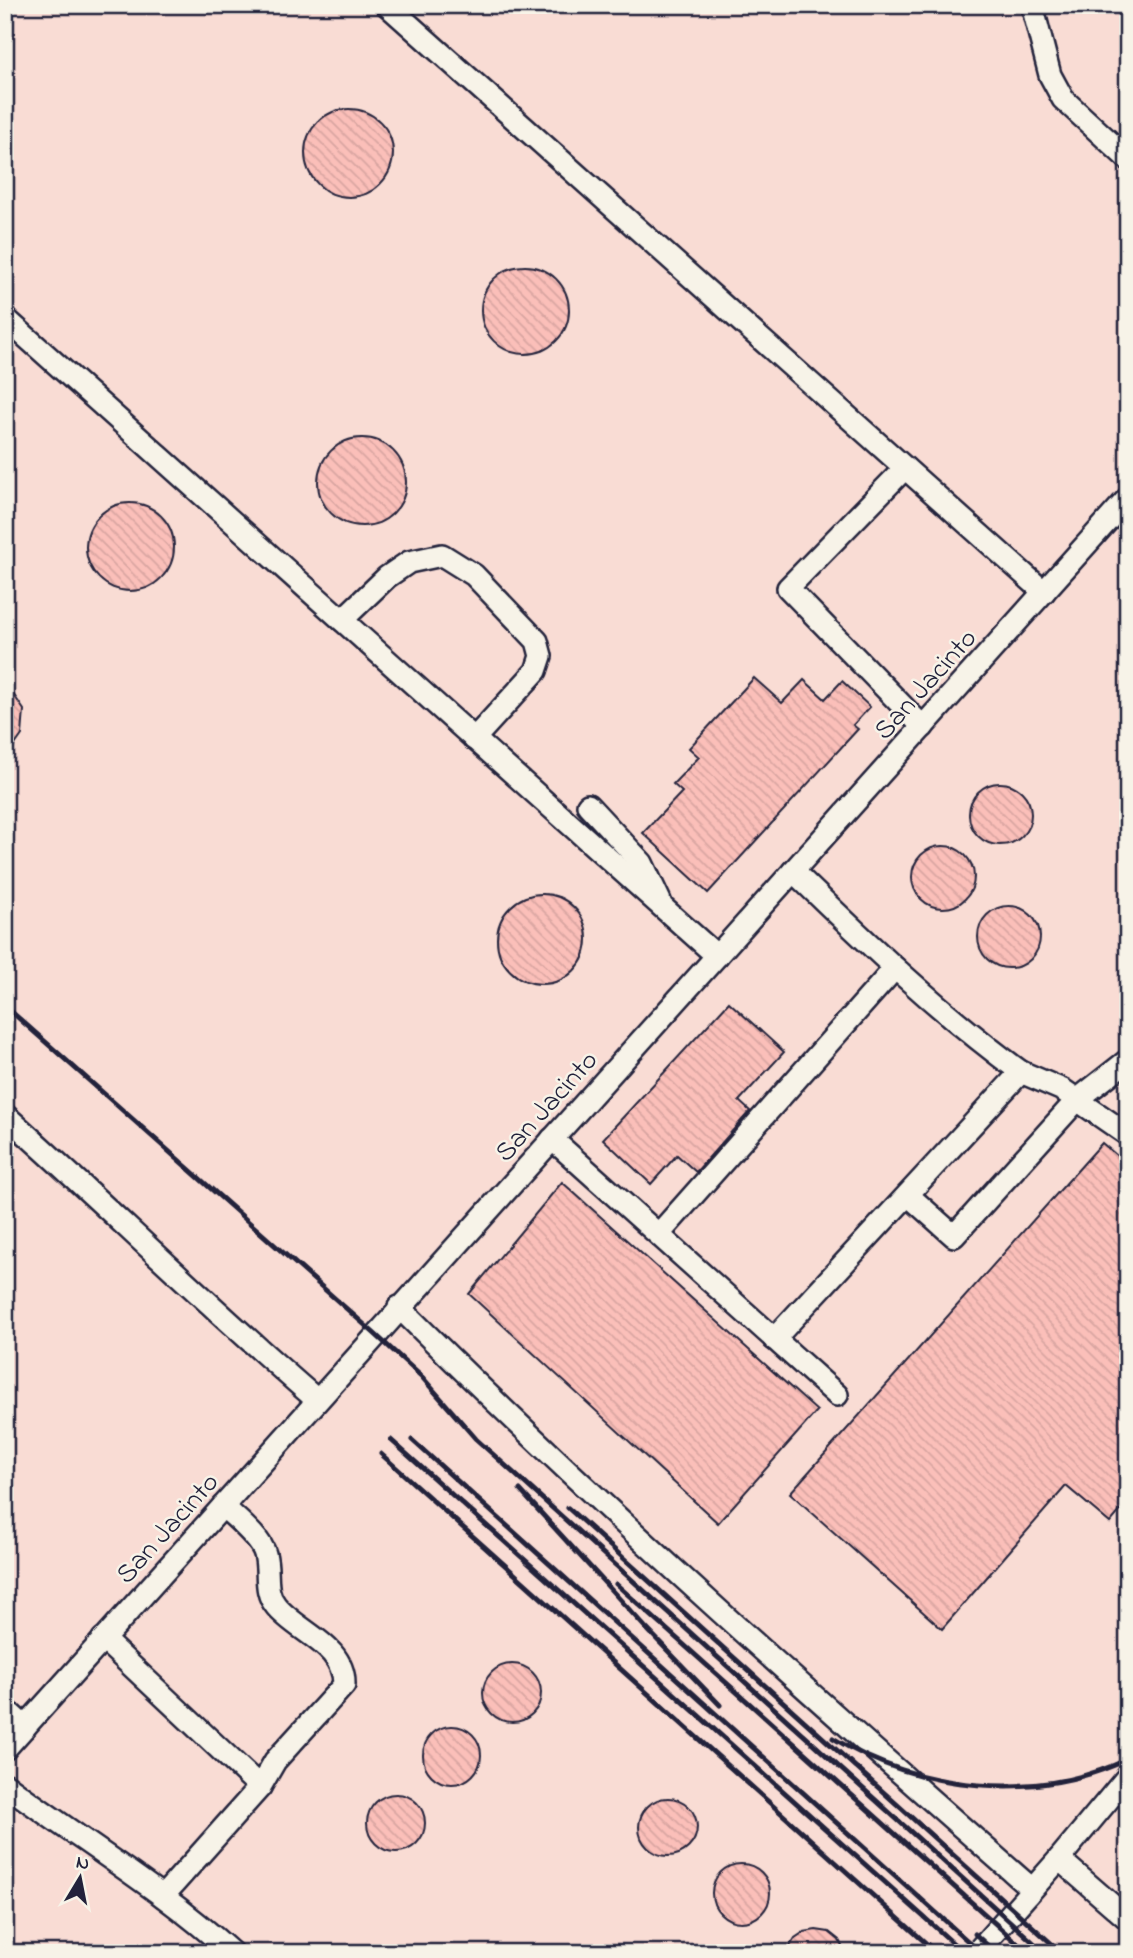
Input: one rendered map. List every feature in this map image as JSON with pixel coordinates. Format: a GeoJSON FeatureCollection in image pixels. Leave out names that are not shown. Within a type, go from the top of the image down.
{"type":"FeatureCollection","features":[{"type":"Feature","properties":{"kind":"street"},"geometry":{"type":"LineString","coordinates":[[387,5],[1044,592]]}},
{"type":"Feature","properties":{"kind":"street"},"geometry":{"type":"LineString","coordinates":[[1032,5],[1050,75],[1063,99],[1128,159]]}},
{"type":"Feature","properties":{"kind":"street"},"geometry":{"type":"LineString","coordinates":[[5,318],[717,956]]}},
{"type":"Feature","properties":{"kind":"street"},"geometry":{"type":"LineString","coordinates":[[905,468],[788,588],[923,727]]}},
{"type":"Feature","properties":{"kind":"street","name":"San Jacinto"},"geometry":{"type":"LineString","coordinates":[[5,1749],[1128,498]]}},
{"type":"Feature","properties":{"kind":"street"},"geometry":{"type":"LineString","coordinates":[[342,620],[387,577],[409,562],[442,555],[474,575],[537,641],[541,656],[536,671],[474,739]]}},
{"type":"Feature","properties":{"kind":"street"},"geometry":{"type":"LineString","coordinates":[[588,805],[642,863],[664,909]]}},
{"type":"Feature","properties":{"kind":"street"},"geometry":{"type":"LineString","coordinates":[[793,871],[895,968],[980,1042],[1021,1072],[1063,1090],[1128,1135]]}},
{"type":"Feature","properties":{"kind":"street"},"geometry":{"type":"LineString","coordinates":[[659,1234],[895,968]]}},
{"type":"Feature","properties":{"kind":"street"},"geometry":{"type":"LineString","coordinates":[[908,1195],[954,1236],[1077,1100],[1128,1060]]}},
{"type":"Feature","properties":{"kind":"street"},"geometry":{"type":"LineString","coordinates":[[774,1339],[1021,1072]]}},
{"type":"Feature","properties":{"kind":"street"},"geometry":{"type":"LineString","coordinates":[[5,1115],[317,1400]]}},
{"type":"Feature","properties":{"kind":"street"},"geometry":{"type":"LineString","coordinates":[[552,1139],[837,1395]]}},
{"type":"Feature","properties":{"kind":"street"},"geometry":{"type":"LineString","coordinates":[[399,1307],[509,1418],[846,1726],[1032,1889]]}},
{"type":"Feature","properties":{"kind":"street"},"geometry":{"type":"LineString","coordinates":[[163,1896],[260,1787],[275,1761],[344,1685],[342,1668],[330,1650],[277,1608],[268,1590],[266,1556],[262,1546],[223,1506]]}},
{"type":"Feature","properties":{"kind":"street"},"geometry":{"type":"LineString","coordinates":[[103,1639],[260,1787]]}},
{"type":"Feature","properties":{"kind":"street"},"geometry":{"type":"LineString","coordinates":[[5,1709],[25,1727]]}},
{"type":"Feature","properties":{"kind":"street"},"geometry":{"type":"LineString","coordinates":[[976,1953],[1128,1776]]}},
{"type":"Feature","properties":{"kind":"street"},"geometry":{"type":"LineString","coordinates":[[5,1784],[163,1896],[232,1953]]}},
{"type":"Feature","properties":{"kind":"street"},"geometry":{"type":"LineString","coordinates":[[1059,1859],[1128,1919]]}},
{"type":"Feature","properties":{"kind":"shaded area"},"geometry":{"type":"Polygon","coordinates":[[[5,5],[1128,5],[1128,1953],[5,1953],[5,5]]]}},
{"type":"Feature","properties":{"kind":"building"},"geometry":{"type":"Polygon","coordinates":[[[340,109],[358,109],[374,116],[386,128],[393,144],[393,162],[386,178],[374,190],[358,197],[340,197],[324,190],[312,178],[305,162],[305,144],[312,128],[324,116],[340,109]]]}},
{"type":"Feature","properties":{"kind":"building"},"geometry":{"type":"Polygon","coordinates":[[[516,266],[534,266],[550,273],[562,285],[569,301],[569,319],[562,335],[550,347],[534,354],[516,354],[500,347],[488,335],[481,319],[481,301],[488,285],[500,273],[516,266]]]}},
{"type":"Feature","properties":{"kind":"building"},"geometry":{"type":"Polygon","coordinates":[[[353,438],[371,438],[387,445],[399,457],[406,473],[406,491],[399,507],[387,519],[371,526],[353,526],[337,519],[325,507],[318,491],[318,473],[325,457],[337,445],[353,438]]]}},
{"type":"Feature","properties":{"kind":"building"},"geometry":{"type":"Polygon","coordinates":[[[121,503],[139,503],[155,510],[167,522],[174,538],[174,556],[167,572],[155,584],[139,591],[121,591],[105,584],[93,572],[86,556],[86,538],[93,522],[105,510],[121,503]]]}},
{"type":"Feature","properties":{"kind":"building"},"geometry":{"type":"Polygon","coordinates":[[[754,678],[782,703],[804,680],[825,699],[842,681],[870,707],[853,725],[858,729],[708,893],[643,833],[682,792],[673,784],[699,757],[689,748],[754,678]]]}},
{"type":"Feature","properties":{"kind":"building"},"geometry":{"type":"Polygon","coordinates":[[[5,682],[24,710],[22,735],[5,759],[5,682]]]}},
{"type":"Feature","properties":{"kind":"building"},"geometry":{"type":"Polygon","coordinates":[[[1000,783],[1022,792],[1031,814],[1022,836],[1000,845],[978,836],[969,814],[978,792],[1000,783]]]}},
{"type":"Feature","properties":{"kind":"building"},"geometry":{"type":"Polygon","coordinates":[[[943,846],[965,855],[974,877],[965,899],[943,908],[921,899],[912,877],[921,855],[943,846]]]}},
{"type":"Feature","properties":{"kind":"building"},"geometry":{"type":"Polygon","coordinates":[[[542,894],[567,902],[579,914],[587,939],[579,964],[567,976],[542,984],[517,976],[505,964],[497,939],[505,914],[517,902],[542,894]]]}},
{"type":"Feature","properties":{"kind":"building"},"geometry":{"type":"Polygon","coordinates":[[[1009,906],[1031,915],[1040,937],[1031,959],[1009,968],[987,959],[978,937],[987,915],[1009,906]]]}},
{"type":"Feature","properties":{"kind":"building"},"geometry":{"type":"Polygon","coordinates":[[[729,1002],[784,1052],[739,1101],[750,1111],[696,1172],[677,1155],[651,1184],[603,1139],[729,1002]]]}},
{"type":"Feature","properties":{"kind":"building"},"geometry":{"type":"Polygon","coordinates":[[[1102,1143],[1128,1165],[1128,1502],[1110,1523],[1066,1486],[942,1629],[790,1493],[1102,1143]]]}},
{"type":"Feature","properties":{"kind":"building"},"geometry":{"type":"Polygon","coordinates":[[[562,1182],[817,1411],[718,1523],[469,1294],[562,1182]]]}},
{"type":"Feature","properties":{"kind":"building"},"geometry":{"type":"Polygon","coordinates":[[[506,1664],[518,1664],[533,1672],[541,1687],[541,1699],[533,1714],[518,1722],[506,1722],[491,1714],[483,1699],[483,1687],[491,1672],[506,1664]]]}},
{"type":"Feature","properties":{"kind":"building"},"geometry":{"type":"Polygon","coordinates":[[[446,1726],[458,1726],[473,1734],[481,1749],[481,1761],[473,1776],[458,1784],[446,1784],[431,1776],[423,1761],[423,1749],[431,1734],[446,1726]]]}},
{"type":"Feature","properties":{"kind":"building"},"geometry":{"type":"Polygon","coordinates":[[[390,1794],[402,1794],[417,1802],[425,1817],[425,1829],[417,1844],[402,1852],[390,1852],[375,1844],[367,1829],[367,1817],[375,1802],[390,1794]]]}},
{"type":"Feature","properties":{"kind":"building"},"geometry":{"type":"Polygon","coordinates":[[[662,1798],[674,1798],[689,1806],[697,1821],[697,1833],[689,1848],[674,1856],[662,1856],[647,1848],[639,1833],[639,1821],[647,1806],[662,1798]]]}},
{"type":"Feature","properties":{"kind":"building"},"geometry":{"type":"Polygon","coordinates":[[[735,1864],[747,1864],[762,1872],[770,1887],[770,1899],[762,1914],[747,1922],[735,1922],[720,1914],[712,1899],[712,1887],[720,1872],[735,1864]]]}},
{"type":"Feature","properties":{"kind":"building"},"geometry":{"type":"Polygon","coordinates":[[[804,1932],[829,1932],[839,1940],[845,1953],[786,1953],[795,1938],[804,1932]]]}},
{"type":"Feature","properties":{"kind":"railway"},"geometry":{"type":"LineString","coordinates":[[5,1006],[375,1334],[422,1377],[476,1439],[1045,1953]]}},
{"type":"Feature","properties":{"kind":"railway"},"geometry":{"type":"LineString","coordinates":[[391,1440],[964,1953]]}},
{"type":"Feature","properties":{"kind":"railway"},"geometry":{"type":"LineString","coordinates":[[412,1440],[981,1953]]}},
{"type":"Feature","properties":{"kind":"railway"},"geometry":{"type":"LineString","coordinates":[[381,1454],[937,1953]]}},
{"type":"Feature","properties":{"kind":"railway"},"geometry":{"type":"LineString","coordinates":[[520,1490],[720,1705]]}},
{"type":"Feature","properties":{"kind":"railway"},"geometry":{"type":"LineString","coordinates":[[568,1508],[1062,1953]]}},
{"type":"Feature","properties":{"kind":"railway"},"geometry":{"type":"LineString","coordinates":[[616,1584],[1028,1953]]}},
{"type":"Feature","properties":{"kind":"railway"},"geometry":{"type":"LineString","coordinates":[[833,1738],[866,1756],[902,1770],[939,1780],[978,1785],[1017,1786],[1055,1782],[1093,1773],[1128,1759]]}},
{"type":"Feature","properties":{"kind":"railway"},"geometry":{"type":"LineString","coordinates":[[975,1934],[996,1953]]}}]}
